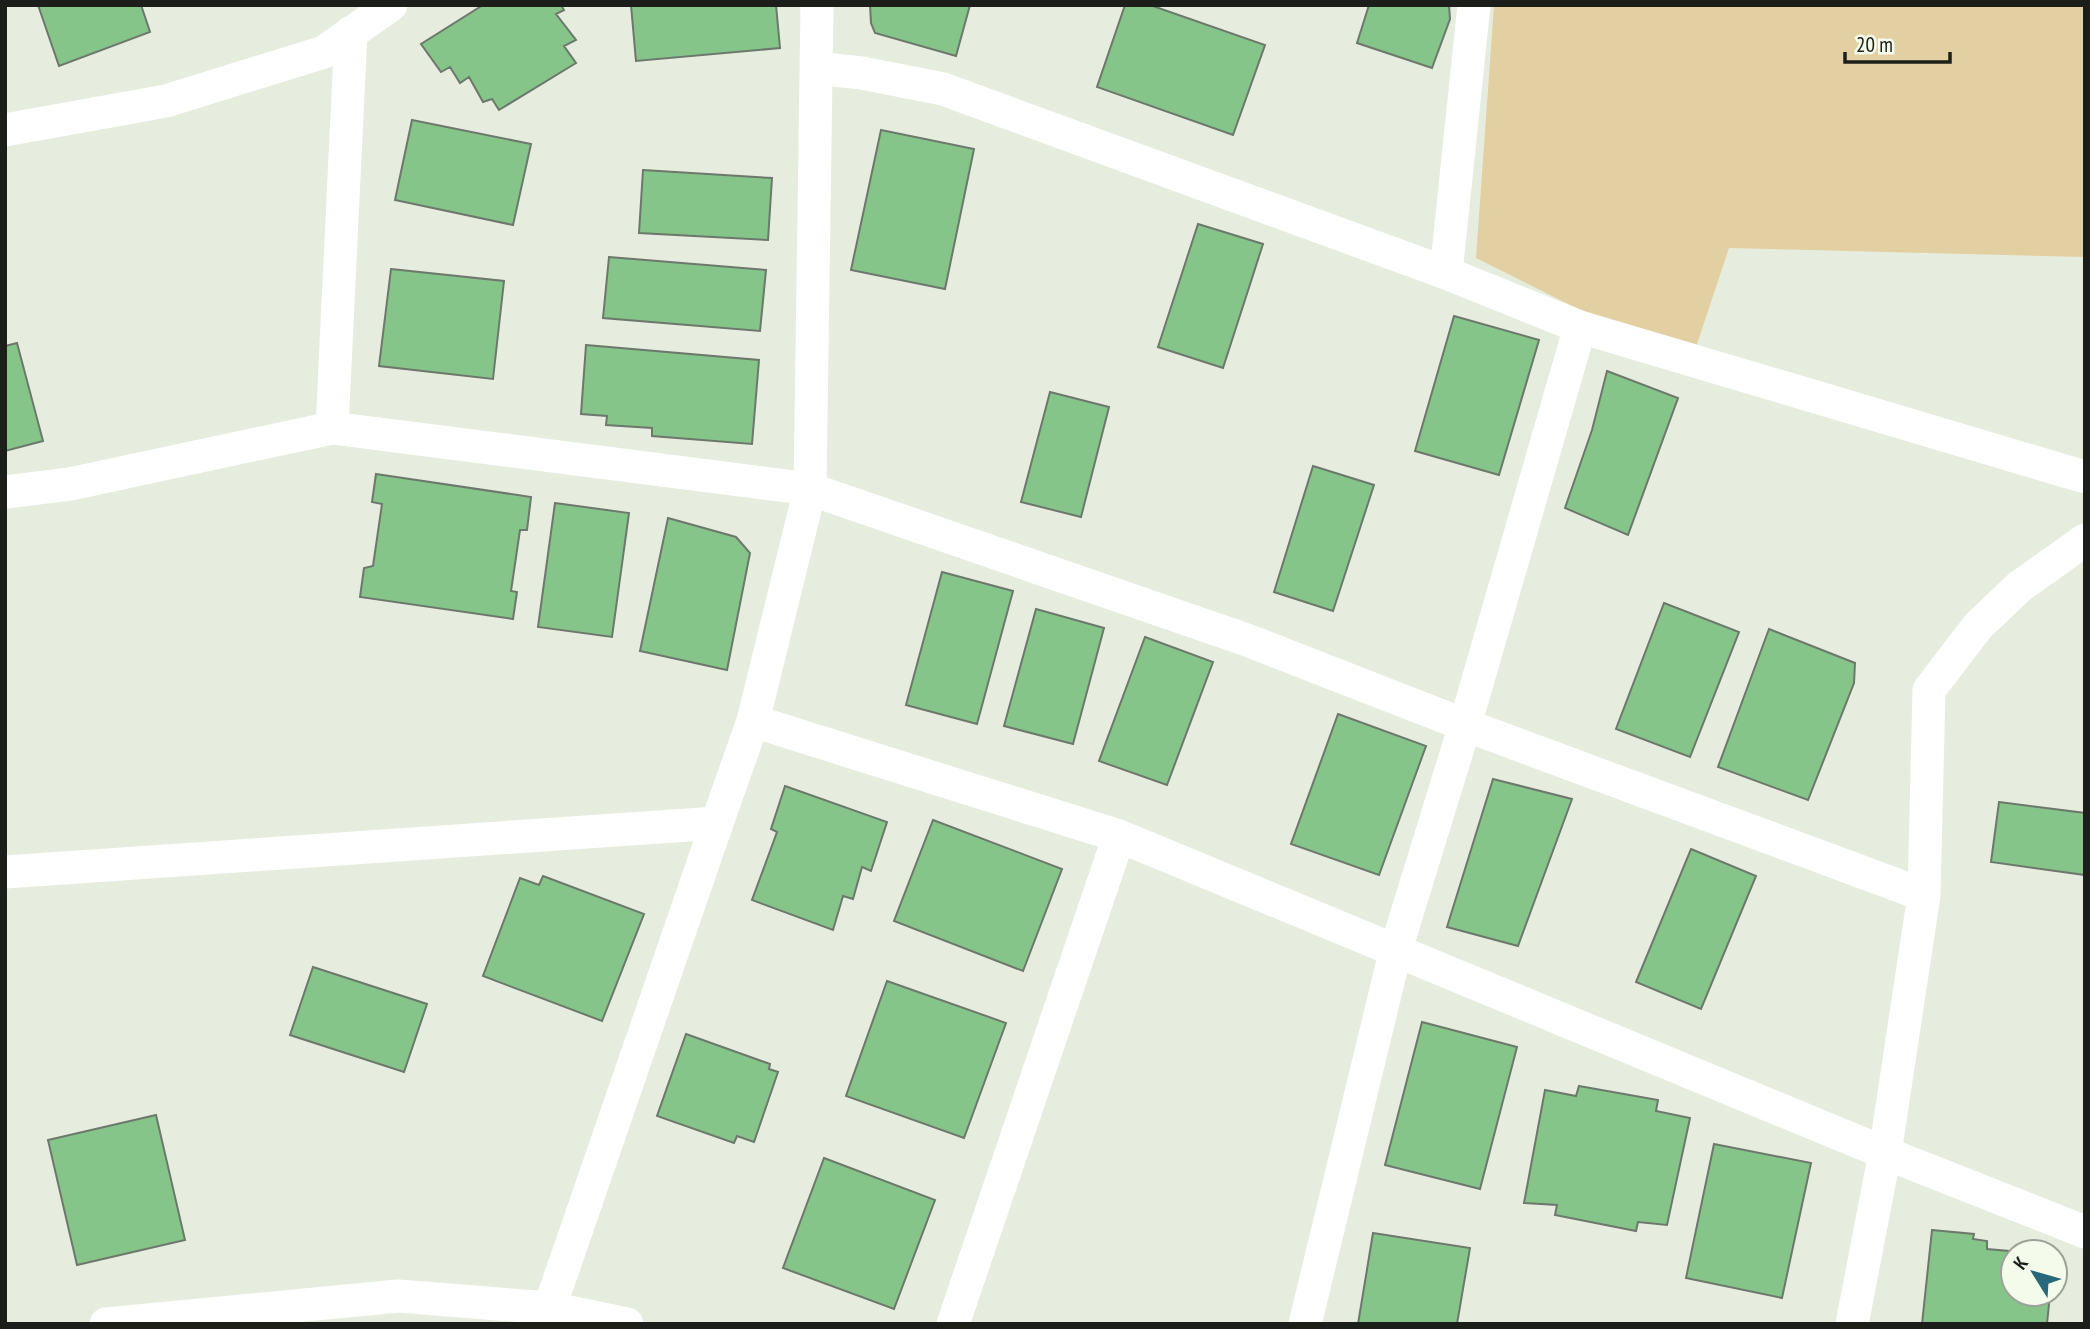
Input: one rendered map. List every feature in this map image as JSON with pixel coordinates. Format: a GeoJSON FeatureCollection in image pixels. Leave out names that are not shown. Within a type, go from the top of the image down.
{"type":"FeatureCollection","features":[{"type":"Feature","properties":{"kind":"street"},"geometry":{"type":"LineString","coordinates":[[5,130],[166,102],[324,52],[391,5]]}},
{"type":"Feature","properties":{"kind":"street"},"geometry":{"type":"LineString","coordinates":[[546,1316],[753,721],[810,489],[817,5]]}},
{"type":"Feature","properties":{"kind":"street"},"geometry":{"type":"LineString","coordinates":[[1446,273],[1474,5]]}},
{"type":"Feature","properties":{"kind":"street"},"geometry":{"type":"LineString","coordinates":[[332,428],[351,32]]}},
{"type":"Feature","properties":{"kind":"street"},"geometry":{"type":"LineString","coordinates":[[816,68],[862,72],[943,89],[1446,273],[1580,327],[2085,477]]}},
{"type":"Feature","properties":{"kind":"street"},"geometry":{"type":"LineString","coordinates":[[1305,1324],[1396,949],[1465,725],[1580,327]]}},
{"type":"Feature","properties":{"kind":"street"},"geometry":{"type":"LineString","coordinates":[[5,492],[70,484],[332,428],[810,489],[1247,640],[1465,725],[1924,895]]}},
{"type":"Feature","properties":{"kind":"street"},"geometry":{"type":"LineString","coordinates":[[1852,1324],[1885,1153],[1924,895],[1929,690],[1978,626],[2019,587],[2085,540]]}},
{"type":"Feature","properties":{"kind":"street"},"geometry":{"type":"LineString","coordinates":[[753,721],[1119,836],[1885,1153],[2085,1232]]}},
{"type":"Feature","properties":{"kind":"street"},"geometry":{"type":"LineString","coordinates":[[5,872],[716,823]]}},
{"type":"Feature","properties":{"kind":"street"},"geometry":{"type":"LineString","coordinates":[[953,1324],[1119,836]]}},
{"type":"Feature","properties":{"kind":"street"},"geometry":{"type":"LineString","coordinates":[[106,1324],[398,1296],[627,1324]]}},
{"type":"Feature","properties":{"kind":"shaded area"},"geometry":{"type":"Polygon","coordinates":[[[1494,5],[2085,5],[2085,257],[1729,248],[1690,365],[1476,258],[1494,5]]]}},
{"type":"Feature","properties":{"kind":"building"},"geometry":{"type":"Polygon","coordinates":[[[38,5],[141,5],[150,32],[59,66],[38,5]]]}},
{"type":"Feature","properties":{"kind":"building"},"geometry":{"type":"Polygon","coordinates":[[[483,5],[561,5],[564,10],[556,14],[576,40],[564,46],[576,63],[499,110],[492,99],[483,102],[469,77],[460,83],[450,67],[441,72],[421,44],[483,5]]]}},
{"type":"Feature","properties":{"kind":"building"},"geometry":{"type":"Polygon","coordinates":[[[631,5],[776,5],[780,48],[636,61],[631,5]]]}},
{"type":"Feature","properties":{"kind":"building"},"geometry":{"type":"Polygon","coordinates":[[[870,5],[970,5],[956,56],[875,33],[871,23],[870,5]]]}},
{"type":"Feature","properties":{"kind":"building"},"geometry":{"type":"Polygon","coordinates":[[[1125,5],[1150,5],[1265,45],[1233,135],[1097,87],[1125,5]]]}},
{"type":"Feature","properties":{"kind":"building"},"geometry":{"type":"Polygon","coordinates":[[[1369,5],[1449,5],[1450,19],[1432,68],[1357,43],[1369,5]]]}},
{"type":"Feature","properties":{"kind":"building"},"geometry":{"type":"Polygon","coordinates":[[[412,120],[531,144],[513,225],[395,200],[412,120]]]}},
{"type":"Feature","properties":{"kind":"building"},"geometry":{"type":"Polygon","coordinates":[[[881,130],[974,149],[945,289],[851,270],[881,130]]]}},
{"type":"Feature","properties":{"kind":"building"},"geometry":{"type":"Polygon","coordinates":[[[643,170],[772,178],[768,240],[639,233],[643,170]]]}},
{"type":"Feature","properties":{"kind":"building"},"geometry":{"type":"Polygon","coordinates":[[[1198,224],[1263,244],[1223,368],[1158,347],[1198,224]]]}},
{"type":"Feature","properties":{"kind":"building"},"geometry":{"type":"Polygon","coordinates":[[[609,257],[766,270],[760,331],[603,318],[609,257]]]}},
{"type":"Feature","properties":{"kind":"building"},"geometry":{"type":"Polygon","coordinates":[[[391,269],[504,281],[493,379],[379,366],[391,269]]]}},
{"type":"Feature","properties":{"kind":"building"},"geometry":{"type":"Polygon","coordinates":[[[1454,316],[1539,340],[1499,475],[1415,451],[1454,316]]]}},
{"type":"Feature","properties":{"kind":"building"},"geometry":{"type":"Polygon","coordinates":[[[17,343],[43,441],[5,451],[5,346],[17,343]]]}},
{"type":"Feature","properties":{"kind":"building"},"geometry":{"type":"Polygon","coordinates":[[[586,345],[759,360],[752,444],[652,436],[652,428],[606,425],[607,416],[581,414],[586,345]]]}},
{"type":"Feature","properties":{"kind":"building"},"geometry":{"type":"Polygon","coordinates":[[[1607,371],[1678,398],[1628,535],[1565,508],[1592,430],[1607,371]]]}},
{"type":"Feature","properties":{"kind":"building"},"geometry":{"type":"Polygon","coordinates":[[[1050,392],[1109,407],[1081,517],[1021,502],[1050,392]]]}},
{"type":"Feature","properties":{"kind":"building"},"geometry":{"type":"Polygon","coordinates":[[[1313,466],[1374,485],[1333,611],[1274,592],[1313,466]]]}},
{"type":"Feature","properties":{"kind":"building"},"geometry":{"type":"Polygon","coordinates":[[[376,474],[531,497],[527,530],[520,530],[511,591],[517,592],[513,619],[360,597],[364,568],[373,566],[382,504],[372,502],[376,474]]]}},
{"type":"Feature","properties":{"kind":"building"},"geometry":{"type":"Polygon","coordinates":[[[555,503],[629,513],[612,637],[538,627],[555,503]]]}},
{"type":"Feature","properties":{"kind":"building"},"geometry":{"type":"Polygon","coordinates":[[[668,518],[736,537],[750,553],[727,670],[640,651],[668,518]]]}},
{"type":"Feature","properties":{"kind":"building"},"geometry":{"type":"Polygon","coordinates":[[[942,572],[1013,591],[977,724],[906,705],[942,572]]]}},
{"type":"Feature","properties":{"kind":"building"},"geometry":{"type":"Polygon","coordinates":[[[1664,603],[1739,632],[1690,757],[1616,729],[1664,603]]]}},
{"type":"Feature","properties":{"kind":"building"},"geometry":{"type":"Polygon","coordinates":[[[1036,609],[1104,628],[1073,744],[1004,726],[1036,609]]]}},
{"type":"Feature","properties":{"kind":"building"},"geometry":{"type":"Polygon","coordinates":[[[1769,629],[1855,663],[1854,683],[1808,800],[1718,767],[1769,629]]]}},
{"type":"Feature","properties":{"kind":"building"},"geometry":{"type":"Polygon","coordinates":[[[1145,637],[1213,662],[1167,785],[1099,761],[1145,637]]]}},
{"type":"Feature","properties":{"kind":"building"},"geometry":{"type":"Polygon","coordinates":[[[1338,714],[1426,746],[1379,875],[1291,844],[1338,714]]]}},
{"type":"Feature","properties":{"kind":"building"},"geometry":{"type":"Polygon","coordinates":[[[1493,779],[1572,799],[1518,946],[1447,927],[1493,779]]]}},
{"type":"Feature","properties":{"kind":"building"},"geometry":{"type":"Polygon","coordinates":[[[785,786],[887,822],[871,871],[862,867],[853,899],[843,896],[833,930],[752,900],[777,832],[771,829],[785,786]]]}},
{"type":"Feature","properties":{"kind":"building"},"geometry":{"type":"Polygon","coordinates":[[[1999,802],[2085,813],[2085,875],[1991,862],[1999,802]]]}},
{"type":"Feature","properties":{"kind":"building"},"geometry":{"type":"Polygon","coordinates":[[[933,820],[1062,869],[1023,971],[894,921],[933,820]]]}},
{"type":"Feature","properties":{"kind":"building"},"geometry":{"type":"Polygon","coordinates":[[[1691,849],[1756,876],[1701,1009],[1636,982],[1691,849]]]}},
{"type":"Feature","properties":{"kind":"building"},"geometry":{"type":"Polygon","coordinates":[[[543,876],[644,914],[602,1021],[483,976],[520,878],[539,885],[543,876]]]}},
{"type":"Feature","properties":{"kind":"building"},"geometry":{"type":"Polygon","coordinates":[[[313,967],[427,1004],[404,1072],[290,1035],[313,967]]]}},
{"type":"Feature","properties":{"kind":"building"},"geometry":{"type":"Polygon","coordinates":[[[887,981],[1006,1023],[964,1138],[846,1096],[887,981]]]}},
{"type":"Feature","properties":{"kind":"building"},"geometry":{"type":"Polygon","coordinates":[[[1422,1022],[1517,1047],[1480,1189],[1385,1165],[1422,1022]]]}},
{"type":"Feature","properties":{"kind":"building"},"geometry":{"type":"Polygon","coordinates":[[[686,1034],[770,1064],[769,1069],[778,1072],[754,1142],[737,1136],[734,1143],[657,1116],[686,1034]]]}},
{"type":"Feature","properties":{"kind":"building"},"geometry":{"type":"Polygon","coordinates":[[[1579,1086],[1658,1100],[1656,1111],[1690,1118],[1667,1225],[1638,1222],[1636,1231],[1555,1215],[1557,1205],[1524,1203],[1545,1090],[1576,1096],[1579,1086]]]}},
{"type":"Feature","properties":{"kind":"building"},"geometry":{"type":"Polygon","coordinates":[[[156,1115],[185,1240],[77,1265],[48,1140],[156,1115]]]}},
{"type":"Feature","properties":{"kind":"building"},"geometry":{"type":"Polygon","coordinates":[[[1714,1144],[1811,1163],[1782,1298],[1686,1278],[1714,1144]]]}},
{"type":"Feature","properties":{"kind":"building"},"geometry":{"type":"Polygon","coordinates":[[[824,1158],[935,1200],[894,1309],[783,1268],[824,1158]]]}},
{"type":"Feature","properties":{"kind":"building"},"geometry":{"type":"Polygon","coordinates":[[[1932,1230],[1974,1234],[1973,1239],[1987,1241],[1987,1249],[1999,1250],[1999,1308],[2049,1308],[2047,1324],[1922,1324],[1932,1230]]]}},
{"type":"Feature","properties":{"kind":"building"},"geometry":{"type":"Polygon","coordinates":[[[1373,1233],[1470,1248],[1457,1324],[1358,1324],[1373,1233]]]}}]}
